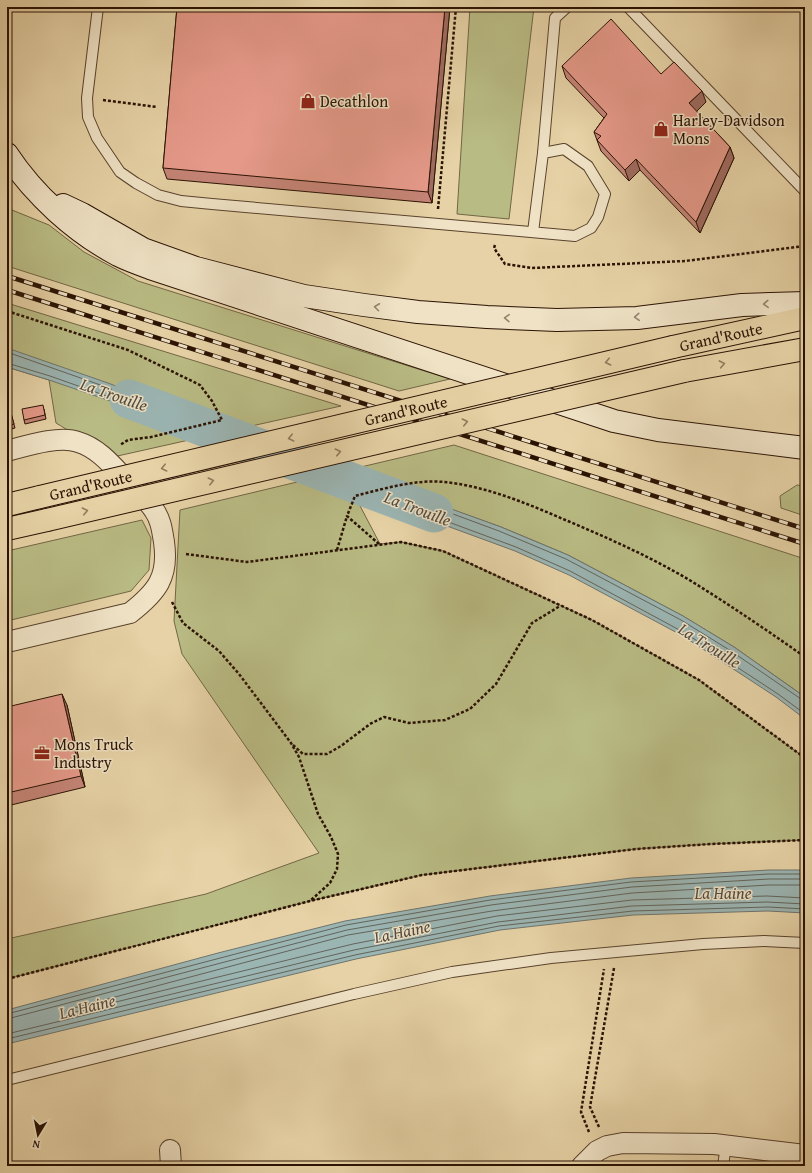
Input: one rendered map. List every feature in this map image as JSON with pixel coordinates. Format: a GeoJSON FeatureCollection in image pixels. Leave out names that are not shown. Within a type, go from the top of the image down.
{"type":"FeatureCollection","features":[{"type":"Feature","properties":{"kind":"main road","name":"Grand'Route"},"geometry":{"type":"LineString","coordinates":[[7,505],[673,347],[805,318]]}},
{"type":"Feature","properties":{"kind":"main road","name":"Grand'Route"},"geometry":{"type":"LineString","coordinates":[[7,529],[684,371],[805,349]]}},
{"type":"Feature","properties":{"kind":"street"},"geometry":{"type":"LineString","coordinates":[[7,154],[17,169],[40,196],[85,235],[118,255],[150,268],[614,421],[658,430],[805,448]]}},
{"type":"Feature","properties":{"kind":"street"},"geometry":{"type":"LineString","coordinates":[[40,196],[82,214],[143,249],[196,268],[304,296],[364,306],[418,312],[556,320],[636,318],[742,305],[805,303]]}},
{"type":"Feature","properties":{"kind":"street"},"geometry":{"type":"LineString","coordinates":[[7,451],[59,440],[78,442],[105,457],[154,509],[161,524],[165,552],[164,571],[156,589],[145,602],[130,613],[7,642]]}},
{"type":"Feature","properties":{"kind":"street"},"geometry":{"type":"LineString","coordinates":[[582,1166],[597,1151],[607,1146],[623,1143],[714,1144],[792,1156]]}},
{"type":"Feature","properties":{"kind":"lane"},"geometry":{"type":"LineString","coordinates":[[98,7],[86,98],[88,117],[97,138],[120,172],[158,195],[181,201],[575,236],[591,228],[598,217],[605,194],[588,166],[564,149],[543,153]]}},
{"type":"Feature","properties":{"kind":"lane"},"geometry":{"type":"LineString","coordinates":[[533,232],[543,153],[555,18],[567,7]]}},
{"type":"Feature","properties":{"kind":"lane"},"geometry":{"type":"LineString","coordinates":[[628,7],[805,191]]}},
{"type":"Feature","properties":{"kind":"lane"},"geometry":{"type":"LineString","coordinates":[[7,1080],[354,994],[452,972],[551,958],[703,944],[764,941],[805,943]]}},
{"type":"Feature","properties":{"kind":"lane"},"geometry":{"type":"LineString","coordinates":[[723,1166],[726,1145]]}},
{"type":"Feature","properties":{"kind":"path"},"geometry":{"type":"LineString","coordinates":[[436,224],[456,7]]}},
{"type":"Feature","properties":{"kind":"path"},"geometry":{"type":"LineString","coordinates":[[86,98],[157,107]]}},
{"type":"Feature","properties":{"kind":"path"},"geometry":{"type":"LineString","coordinates":[[496,229],[494,248],[505,264],[532,268],[684,261],[805,246]]}},
{"type":"Feature","properties":{"kind":"path"},"geometry":{"type":"LineString","coordinates":[[7,311],[128,350],[200,386],[212,401],[222,420],[151,437],[128,440],[105,457]]}},
{"type":"Feature","properties":{"kind":"path"},"geometry":{"type":"LineString","coordinates":[[337,550],[347,516],[355,496],[405,484],[443,482],[476,488],[533,506],[581,526],[640,554],[690,581],[738,611],[805,657]]}},
{"type":"Feature","properties":{"kind":"path"},"geometry":{"type":"LineString","coordinates":[[347,516],[380,544]]}},
{"type":"Feature","properties":{"kind":"path"},"geometry":{"type":"LineString","coordinates":[[165,552],[247,562],[401,542],[443,551],[592,620],[699,680],[805,758]]}},
{"type":"Feature","properties":{"kind":"path"},"geometry":{"type":"LineString","coordinates":[[156,589],[174,603],[183,623],[219,651],[239,674],[291,743],[299,758],[318,814],[331,837],[338,854],[337,869],[330,883],[310,901]]}},
{"type":"Feature","properties":{"kind":"path"},"geometry":{"type":"LineString","coordinates":[[291,743],[303,754],[327,754],[341,746],[370,724],[384,717],[409,723],[445,720],[470,709],[496,684],[532,623],[560,606]]}},
{"type":"Feature","properties":{"kind":"path"},"geometry":{"type":"LineString","coordinates":[[7,979],[310,901],[422,875],[636,849],[805,840]]}},
{"type":"Feature","properties":{"kind":"path"},"geometry":{"type":"LineString","coordinates":[[600,1129],[590,1107],[617,952]]}},
{"type":"Feature","properties":{"kind":"path"},"geometry":{"type":"LineString","coordinates":[[589,1132],[581,1112],[606,953]]}},
{"type":"Feature","properties":{"kind":"green space"},"geometry":{"type":"Polygon","coordinates":[[[470,7],[534,7],[509,219],[457,214],[470,7]]]}},
{"type":"Feature","properties":{"kind":"green space"},"geometry":{"type":"Polygon","coordinates":[[[7,208],[49,225],[84,252],[138,281],[450,379],[399,391],[7,266],[7,208]]]}},
{"type":"Feature","properties":{"kind":"green space"},"geometry":{"type":"Polygon","coordinates":[[[7,303],[341,406],[113,457],[56,423],[49,380],[7,367],[7,303]]]}},
{"type":"Feature","properties":{"kind":"green space"},"geometry":{"type":"Polygon","coordinates":[[[454,445],[805,559],[805,697],[734,647],[683,616],[568,555],[501,527],[344,471],[454,445]]]}},
{"type":"Feature","properties":{"kind":"green space"},"geometry":{"type":"Polygon","coordinates":[[[318,477],[358,502],[380,544],[401,542],[443,551],[592,620],[699,680],[805,758],[805,840],[636,849],[422,875],[310,901],[7,979],[7,939],[206,894],[319,853],[182,654],[174,621],[180,510],[318,477]]]}},
{"type":"Feature","properties":{"kind":"green space"},"geometry":{"type":"Polygon","coordinates":[[[797,485],[805,486],[805,516],[781,508],[780,496],[797,485]]]}},
{"type":"Feature","properties":{"kind":"green space"},"geometry":{"type":"Polygon","coordinates":[[[142,520],[151,538],[149,570],[131,591],[7,621],[7,551],[142,520]]]}},
{"type":"Feature","properties":{"kind":"water"},"geometry":{"type":"Polygon","coordinates":[[[7,348],[108,383],[189,414],[159,423],[131,408],[7,367],[7,348]]]}},
{"type":"Feature","properties":{"kind":"water"},"geometry":{"type":"Polygon","coordinates":[[[399,490],[501,527],[568,555],[683,616],[734,647],[805,697],[805,719],[776,697],[683,636],[569,575],[515,551],[368,497],[399,490]]]}},
{"type":"Feature","properties":{"kind":"water","name":"La Haine"},"geometry":{"type":"Polygon","coordinates":[[[769,870],[805,870],[805,913],[768,911],[633,915],[500,930],[356,959],[7,1044],[7,1010],[218,953],[345,921],[490,896],[631,878],[769,870]]]}},
{"type":"Feature","properties":{"kind":"building","name":"Decathlon"},"geometry":{"type":"Polygon","coordinates":[[[177,7],[445,7],[428,192],[163,168],[177,7]]]}},
{"type":"Feature","properties":{"kind":"building","name":"Harley-Davidson Mons"},"geometry":{"type":"Polygon","coordinates":[[[611,19],[661,74],[674,62],[702,91],[689,103],[730,147],[696,222],[636,159],[625,170],[597,140],[601,136],[594,132],[607,114],[562,66],[611,19]]]}},
{"type":"Feature","properties":{"kind":"building"},"geometry":{"type":"Polygon","coordinates":[[[7,402],[14,424],[7,426],[7,402]]]}},
{"type":"Feature","properties":{"kind":"building"},"geometry":{"type":"Polygon","coordinates":[[[43,405],[45,415],[24,420],[22,409],[43,405]]]}},
{"type":"Feature","properties":{"kind":"building","name":"Mons Truck Industry"},"geometry":{"type":"Polygon","coordinates":[[[62,694],[81,776],[7,793],[7,707],[62,694]]]}},
{"type":"Feature","properties":{"kind":"waterway","name":"La Trouille"},"geometry":{"type":"LineString","coordinates":[[129,399],[434,513]]}},
{"type":"Feature","properties":{"kind":"railway"},"geometry":{"type":"LineString","coordinates":[[7,276],[805,529]]}},
{"type":"Feature","properties":{"kind":"railway"},"geometry":{"type":"LineString","coordinates":[[7,290],[805,544]]}},
{"type":"Feature","properties":{"kind":"place","name":"Decathlon"},"geometry":{"type":"Point","coordinates":[308,101]}},
{"type":"Feature","properties":{"kind":"place","name":"Harley-Davidson Mons"},"geometry":{"type":"Point","coordinates":[661,129]}},
{"type":"Feature","properties":{"kind":"place","name":"Mons Truck Industry"},"geometry":{"type":"Point","coordinates":[42,753]}}]}
